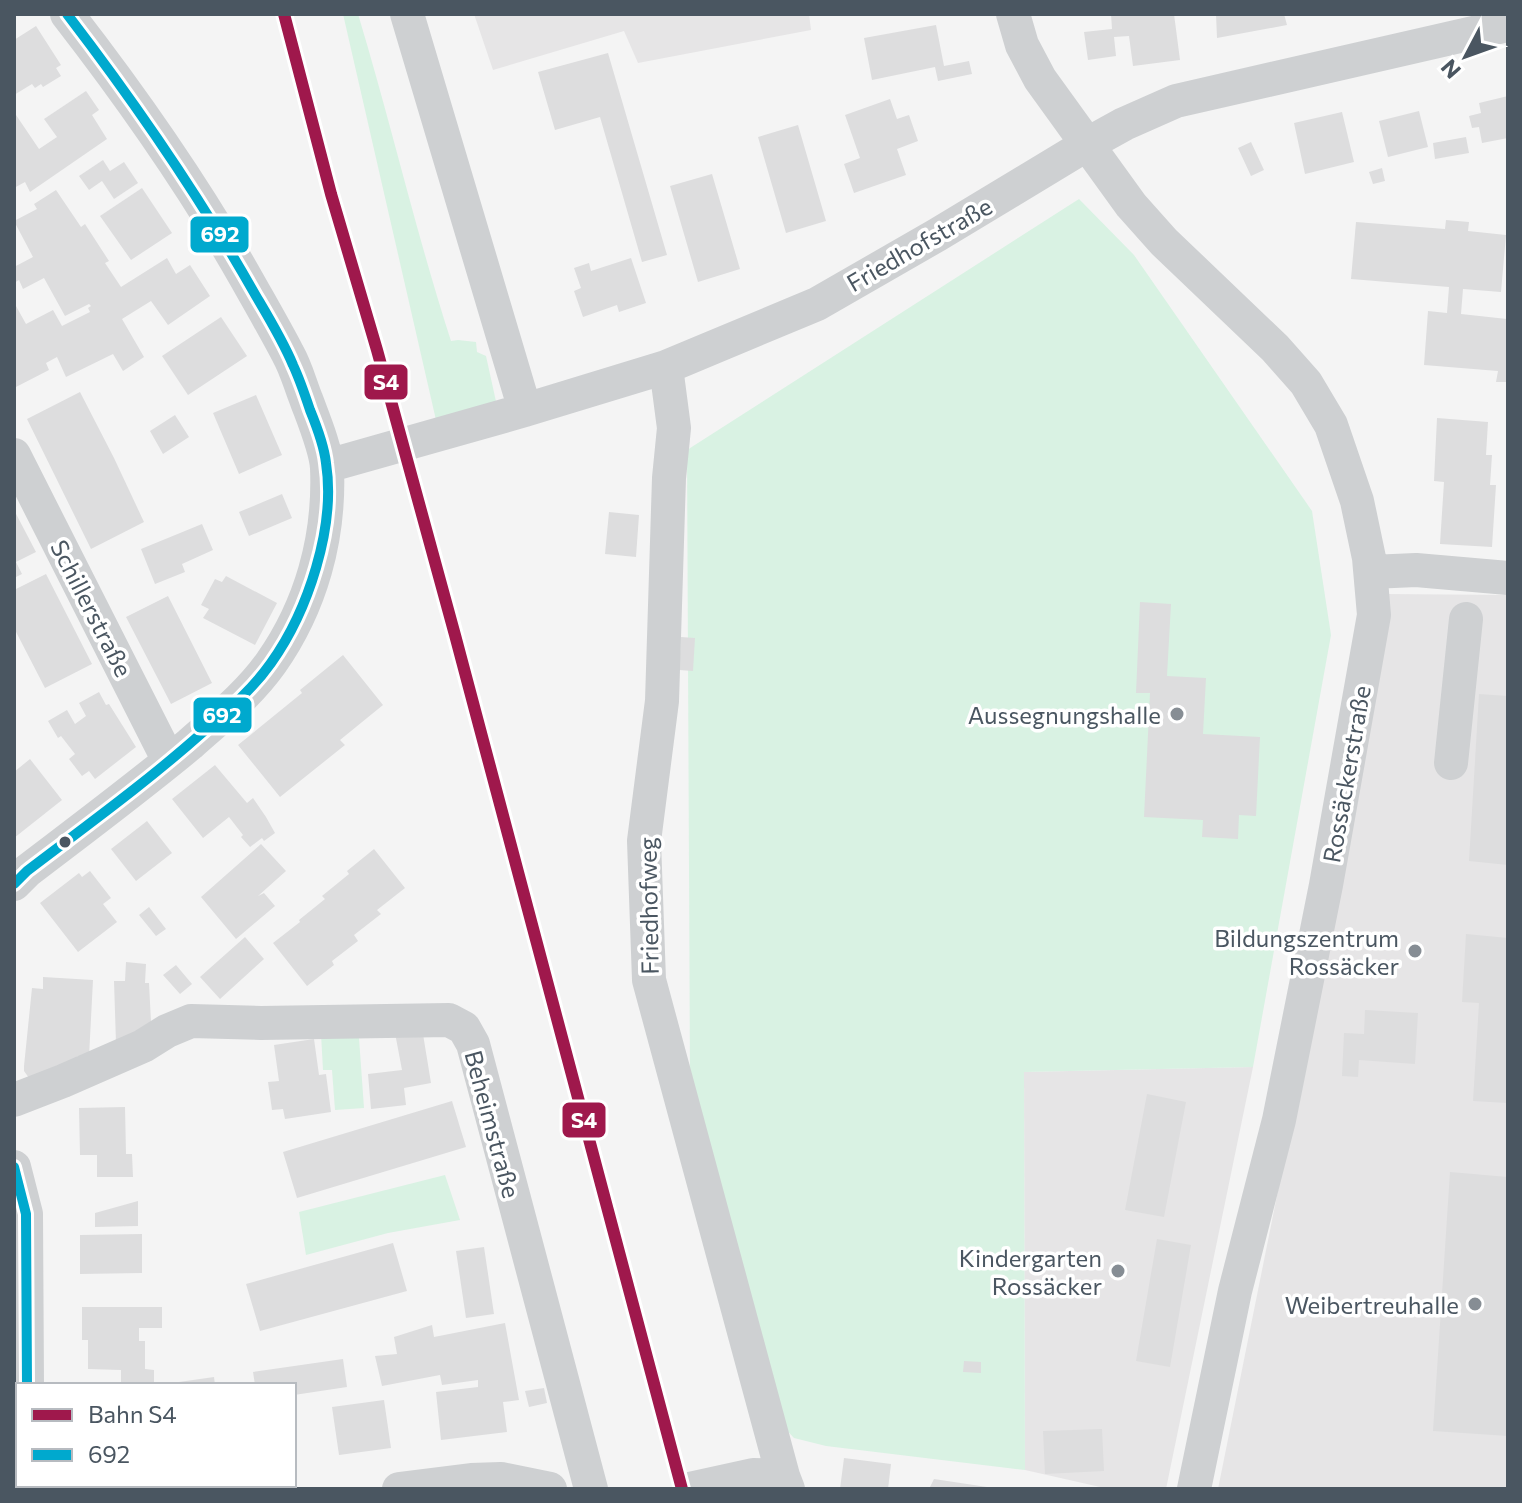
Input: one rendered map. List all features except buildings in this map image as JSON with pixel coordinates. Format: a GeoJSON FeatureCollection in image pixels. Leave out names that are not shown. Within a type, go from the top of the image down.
{"type":"FeatureCollection","features":[{"type":"Feature","properties":{"kind":"street"},"geometry":{"type":"LineString","coordinates":[[14,884],[214,723],[270,665],[295,625],[317,569],[324,527],[327,466],[315,422],[290,357],[223,238],[177,165],[67,14]]}},
{"type":"Feature","properties":{"kind":"street"},"geometry":{"type":"LineString","coordinates":[[407,14],[525,410]]}},
{"type":"Feature","properties":{"kind":"street","name":"Rossäckerstraße"},"geometry":{"type":"LineString","coordinates":[[1013,14],[1022,45],[1040,79],[1131,205],[1164,242],[1275,348],[1306,383],[1331,425],[1357,501],[1371,572],[1374,615],[1326,885],[1279,1120],[1235,1291],[1194,1489]]}},
{"type":"Feature","properties":{"kind":"street","name":"Friedhofstraße"},"geometry":{"type":"LineString","coordinates":[[327,466],[666,367],[817,304],[1086,145],[1176,101],[1508,25]]}},
{"type":"Feature","properties":{"kind":"street","name":"Friedhofweg"},"geometry":{"type":"LineString","coordinates":[[666,367],[674,428],[669,478],[662,701],[644,841],[649,980],[785,1482]]}},
{"type":"Feature","properties":{"kind":"street","name":"Schillerstraße"},"geometry":{"type":"LineString","coordinates":[[14,455],[169,761]]}},
{"type":"Feature","properties":{"kind":"street"},"geometry":{"type":"LineString","coordinates":[[1371,572],[1416,570],[1508,578]]}},
{"type":"Feature","properties":{"kind":"street"},"geometry":{"type":"LineString","coordinates":[[1451,763],[1466,619]]}},
{"type":"Feature","properties":{"kind":"street","name":"Beheimstraße"},"geometry":{"type":"LineString","coordinates":[[14,1100],[116,1058],[191,1021],[449,1020],[464,1028],[473,1044],[591,1489]]}},
{"type":"Feature","properties":{"kind":"street"},"geometry":{"type":"LineString","coordinates":[[14,1167],[26,1214],[27,1383]]}},
{"type":"Feature","properties":{"kind":"street"},"geometry":{"type":"LineString","coordinates":[[689,1489],[753,1475],[785,1482]]}},
{"type":"Feature","properties":{"kind":"street"},"geometry":{"type":"LineString","coordinates":[[399,1489],[501,1479],[550,1489]]}},
{"type":"Feature","properties":{"kind":"shaded area"},"geometry":{"type":"Polygon","coordinates":[[[474,14],[809,14],[811,30],[638,63],[624,31],[493,70],[474,14]]]}},
{"type":"Feature","properties":{"kind":"shaded area","name":"Bildungszentrum Rossäcker"},"geometry":{"type":"Polygon","coordinates":[[[1386,594],[1508,595],[1508,1489],[1218,1489],[1287,1146],[1386,594]]]}},
{"type":"Feature","properties":{"kind":"shaded area","name":"Kindergarten Rossäcker"},"geometry":{"type":"Polygon","coordinates":[[[1253,1067],[1166,1489],[1109,1489],[1025,1470],[1024,1072],[1253,1067]]]}},
{"type":"Feature","properties":{"kind":"green space"},"geometry":{"type":"Polygon","coordinates":[[[343,14],[358,14],[451,341],[476,342],[477,352],[486,356],[497,406],[436,420],[343,14]]]}},
{"type":"Feature","properties":{"kind":"green space"},"geometry":{"type":"Polygon","coordinates":[[[1079,199],[1134,255],[1312,511],[1331,635],[1253,1067],[1024,1072],[1025,1470],[826,1446],[794,1438],[779,1422],[690,1080],[687,450],[1079,199]]]}},
{"type":"Feature","properties":{"kind":"green space"},"geometry":{"type":"Polygon","coordinates":[[[321,1034],[359,1038],[364,1108],[335,1110],[332,1070],[323,1070],[321,1034]]]}},
{"type":"Feature","properties":{"kind":"green space"},"geometry":{"type":"Polygon","coordinates":[[[445,1175],[460,1220],[388,1233],[306,1255],[299,1212],[445,1175]]]}},
{"type":"Feature","properties":{"kind":"rail line","name":"S4"},"geometry":{"type":"LineString","coordinates":[[284,14],[331,194],[455,635],[682,1489]]}},
{"type":"Feature","properties":{"kind":"transit line","name":"692"},"geometry":{"type":"LineString","coordinates":[[14,884],[182,750],[256,682],[297,619],[316,568],[327,514],[328,488],[322,443],[298,376],[280,338],[190,187],[67,14]]}},
{"type":"Feature","properties":{"kind":"transit line","name":"692"},"geometry":{"type":"LineString","coordinates":[[14,1167],[26,1214],[27,1383]]}},
{"type":"Feature","properties":{"kind":"place","name":"Aussegnungshalle"},"geometry":{"type":"Point","coordinates":[1177,714]}},
{"type":"Feature","properties":{"kind":"place","name":"Bildungszentrum Rossäcker"},"geometry":{"type":"Point","coordinates":[1415,951]}},
{"type":"Feature","properties":{"kind":"place","name":"Kindergarten Rossäcker"},"geometry":{"type":"Point","coordinates":[1118,1271]}},
{"type":"Feature","properties":{"kind":"place","name":"Weibertreuhalle"},"geometry":{"type":"Point","coordinates":[1475,1304]}}]}
